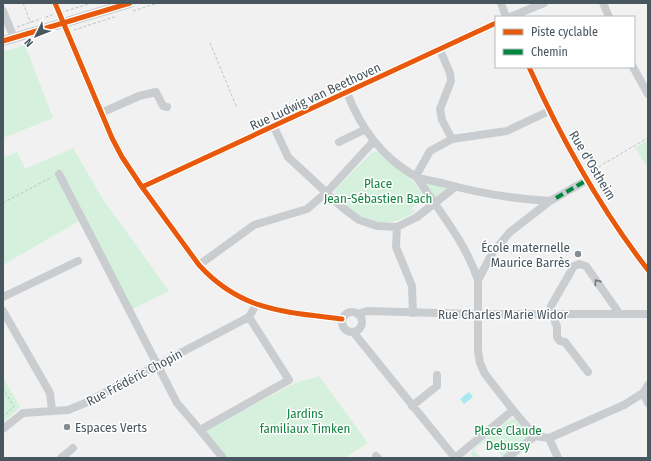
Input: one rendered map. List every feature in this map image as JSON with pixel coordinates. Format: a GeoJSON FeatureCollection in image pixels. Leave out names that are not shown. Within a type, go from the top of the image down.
{"type":"FeatureCollection","features":[{"type":"Feature","properties":{"kind":"main road"},"geometry":{"type":"LineString","coordinates":[[3,40],[12,33],[33,27],[63,24],[130,3]]}},
{"type":"Feature","properties":{"kind":"street"},"geometry":{"type":"LineString","coordinates":[[55,3],[101,113],[122,157],[199,265],[211,278],[256,305],[279,311],[342,319]]}},
{"type":"Feature","properties":{"kind":"street"},"geometry":{"type":"LineString","coordinates":[[501,3],[506,16]]}},
{"type":"Feature","properties":{"kind":"street"},"geometry":{"type":"LineString","coordinates":[[512,16],[544,3]]}},
{"type":"Feature","properties":{"kind":"street"},"geometry":{"type":"LineString","coordinates":[[603,3],[609,16]]}},
{"type":"Feature","properties":{"kind":"street"},"geometry":{"type":"LineString","coordinates":[[3,11],[12,33]]}},
{"type":"Feature","properties":{"kind":"street","name":"Rue Ludwig van Beethoven"},"geometry":{"type":"LineString","coordinates":[[142,187],[495,24]]}},
{"type":"Feature","properties":{"kind":"street"},"geometry":{"type":"LineString","coordinates":[[440,50],[450,73],[451,81],[440,109],[442,120],[452,139]]}},
{"type":"Feature","properties":{"kind":"street","name":"Rue d'Ostheim"},"geometry":{"type":"LineString","coordinates":[[529,68],[549,111],[586,178],[634,252],[648,270]]}},
{"type":"Feature","properties":{"kind":"street"},"geometry":{"type":"LineString","coordinates":[[634,68],[648,94]]}},
{"type":"Feature","properties":{"kind":"street"},"geometry":{"type":"LineString","coordinates":[[101,113],[139,96],[156,92],[163,106],[167,107]]}},
{"type":"Feature","properties":{"kind":"street"},"geometry":{"type":"LineString","coordinates":[[346,93],[364,130],[373,142],[385,154],[416,176],[456,187],[515,199],[550,201]]}},
{"type":"Feature","properties":{"kind":"street"},"geometry":{"type":"LineString","coordinates":[[416,176],[430,151],[452,139],[507,131],[549,111]]}},
{"type":"Feature","properties":{"kind":"street"},"geometry":{"type":"LineString","coordinates":[[274,127],[288,157],[343,208],[359,220],[377,226],[397,227],[416,217],[456,187]]}},
{"type":"Feature","properties":{"kind":"street"},"geometry":{"type":"LineString","coordinates":[[339,142],[364,130]]}},
{"type":"Feature","properties":{"kind":"street"},"geometry":{"type":"LineString","coordinates":[[199,265],[254,225],[307,209],[327,192],[373,142]]}},
{"type":"Feature","properties":{"kind":"street"},"geometry":{"type":"LineString","coordinates":[[58,174],[178,403],[223,458]]}},
{"type":"Feature","properties":{"kind":"street"},"geometry":{"type":"LineString","coordinates":[[416,176],[459,238],[473,266],[478,280],[478,351],[480,363],[485,374],[535,436],[549,438],[624,405],[643,393],[648,385]]}},
{"type":"Feature","properties":{"kind":"street"},"geometry":{"type":"LineString","coordinates":[[478,280],[493,252],[510,232],[550,201],[586,178]]}},
{"type":"Feature","properties":{"kind":"street"},"geometry":{"type":"LineString","coordinates":[[397,227],[396,247],[412,286],[413,313]]}},
{"type":"Feature","properties":{"kind":"street"},"geometry":{"type":"LineString","coordinates":[[3,298],[78,261]]}},
{"type":"Feature","properties":{"kind":"street"},"geometry":{"type":"LineString","coordinates":[[588,372],[565,342],[560,341],[557,337],[558,326],[554,322],[552,314],[551,306],[574,266],[579,264],[586,266],[617,310],[618,314]]}},
{"type":"Feature","properties":{"kind":"street"},"geometry":{"type":"LineString","coordinates":[[200,430],[289,380],[249,317],[256,305]]}},
{"type":"Feature","properties":{"kind":"street"},"geometry":{"type":"LineString","coordinates":[[3,310],[50,393],[52,411]]}},
{"type":"Feature","properties":{"kind":"street","name":"Rue Charles Marie Widor"},"geometry":{"type":"LineString","coordinates":[[358,314],[367,311],[479,314],[648,314]]}},
{"type":"Feature","properties":{"kind":"street"},"geometry":{"type":"LineString","coordinates":[[354,333],[361,327],[362,320],[358,314],[348,312],[342,319],[345,330],[354,333],[455,458],[513,410]]}},
{"type":"Feature","properties":{"kind":"street","name":"Rue Frédéric Chopin"},"geometry":{"type":"LineString","coordinates":[[3,429],[23,413],[68,410],[83,404],[249,317]]}},
{"type":"Feature","properties":{"kind":"street"},"geometry":{"type":"LineString","coordinates":[[412,406],[437,386],[437,375]]}},
{"type":"Feature","properties":{"kind":"street"},"geometry":{"type":"LineString","coordinates":[[643,393],[648,403]]}},
{"type":"Feature","properties":{"kind":"street"},"geometry":{"type":"LineString","coordinates":[[507,458],[535,436]]}},
{"type":"Feature","properties":{"kind":"street"},"geometry":{"type":"LineString","coordinates":[[549,438],[558,458]]}},
{"type":"Feature","properties":{"kind":"street"},"geometry":{"type":"LineString","coordinates":[[61,458],[73,448]]}},
{"type":"Feature","properties":{"kind":"path"},"geometry":{"type":"LineString","coordinates":[[23,3],[33,27]]}},
{"type":"Feature","properties":{"kind":"path"},"geometry":{"type":"LineString","coordinates":[[12,33],[33,27],[58,12],[92,3]]}},
{"type":"Feature","properties":{"kind":"path"},"geometry":{"type":"LineString","coordinates":[[210,43],[237,108]]}},
{"type":"Feature","properties":{"kind":"path"},"geometry":{"type":"LineString","coordinates":[[586,178],[603,164],[648,138]]}},
{"type":"Feature","properties":{"kind":"path"},"geometry":{"type":"LineString","coordinates":[[3,203],[58,174]]}},
{"type":"Feature","properties":{"kind":"path"},"geometry":{"type":"LineString","coordinates":[[3,388],[14,407],[3,417]]}},
{"type":"Feature","properties":{"kind":"green space"},"geometry":{"type":"Polygon","coordinates":[[[25,45],[53,118],[3,138],[3,52],[25,45]]]}},
{"type":"Feature","properties":{"kind":"green space"},"geometry":{"type":"Polygon","coordinates":[[[648,140],[648,168],[635,148],[648,140]]]}},
{"type":"Feature","properties":{"kind":"green space"},"geometry":{"type":"Polygon","coordinates":[[[73,148],[102,198],[169,291],[127,312],[79,221],[3,265],[3,158],[17,152],[25,169],[73,148]]]}},
{"type":"Feature","properties":{"kind":"green space","name":"Place Jean-Sébastien Bach"},"geometry":{"type":"Polygon","coordinates":[[[379,152],[410,177],[426,199],[411,208],[415,212],[403,219],[381,223],[371,221],[353,211],[335,195],[335,190],[371,153],[379,152]]]}},
{"type":"Feature","properties":{"kind":"green space"},"geometry":{"type":"Polygon","coordinates":[[[425,183],[445,187],[446,188],[434,199],[425,183]]]}},
{"type":"Feature","properties":{"kind":"green space","name":"Jardins familiaux Timken"},"geometry":{"type":"Polygon","coordinates":[[[319,376],[368,443],[345,458],[226,458],[205,431],[295,383],[319,376]]]}},
{"type":"Feature","properties":{"kind":"green space"},"geometry":{"type":"Polygon","coordinates":[[[3,377],[20,407],[3,423],[3,377]]]}},
{"type":"Feature","properties":{"kind":"green space","name":"Place Claude Debussy"},"geometry":{"type":"Polygon","coordinates":[[[511,418],[515,419],[527,433],[527,438],[504,458],[501,458],[503,457],[488,439],[474,450],[481,458],[473,458],[471,454],[473,449],[511,418]]]}},
{"type":"Feature","properties":{"kind":"water"},"geometry":{"type":"Polygon","coordinates":[[[469,392],[473,397],[464,404],[460,399],[469,392]]]}},
{"type":"Feature","properties":{"kind":"marked path"},"geometry":{"type":"LineString","coordinates":[[556,198],[587,180]]}},
{"type":"Feature","properties":{"kind":"cycle path"},"geometry":{"type":"LineString","coordinates":[[55,3],[112,138],[122,157],[199,265],[231,292],[264,307],[301,314],[342,319]]}},
{"type":"Feature","properties":{"kind":"cycle path"},"geometry":{"type":"LineString","coordinates":[[3,41],[130,3]]}},
{"type":"Feature","properties":{"kind":"cycle path"},"geometry":{"type":"LineString","coordinates":[[142,187],[495,23]]}},
{"type":"Feature","properties":{"kind":"cycle path"},"geometry":{"type":"LineString","coordinates":[[529,68],[554,120],[582,172],[630,246],[648,270]]}},
{"type":"Feature","properties":{"kind":"place","name":"École maternelle Maurice Barrès"},"geometry":{"type":"Point","coordinates":[578,254]}},
{"type":"Feature","properties":{"kind":"place","name":"Espaces Verts"},"geometry":{"type":"Point","coordinates":[67,427]}}]}
